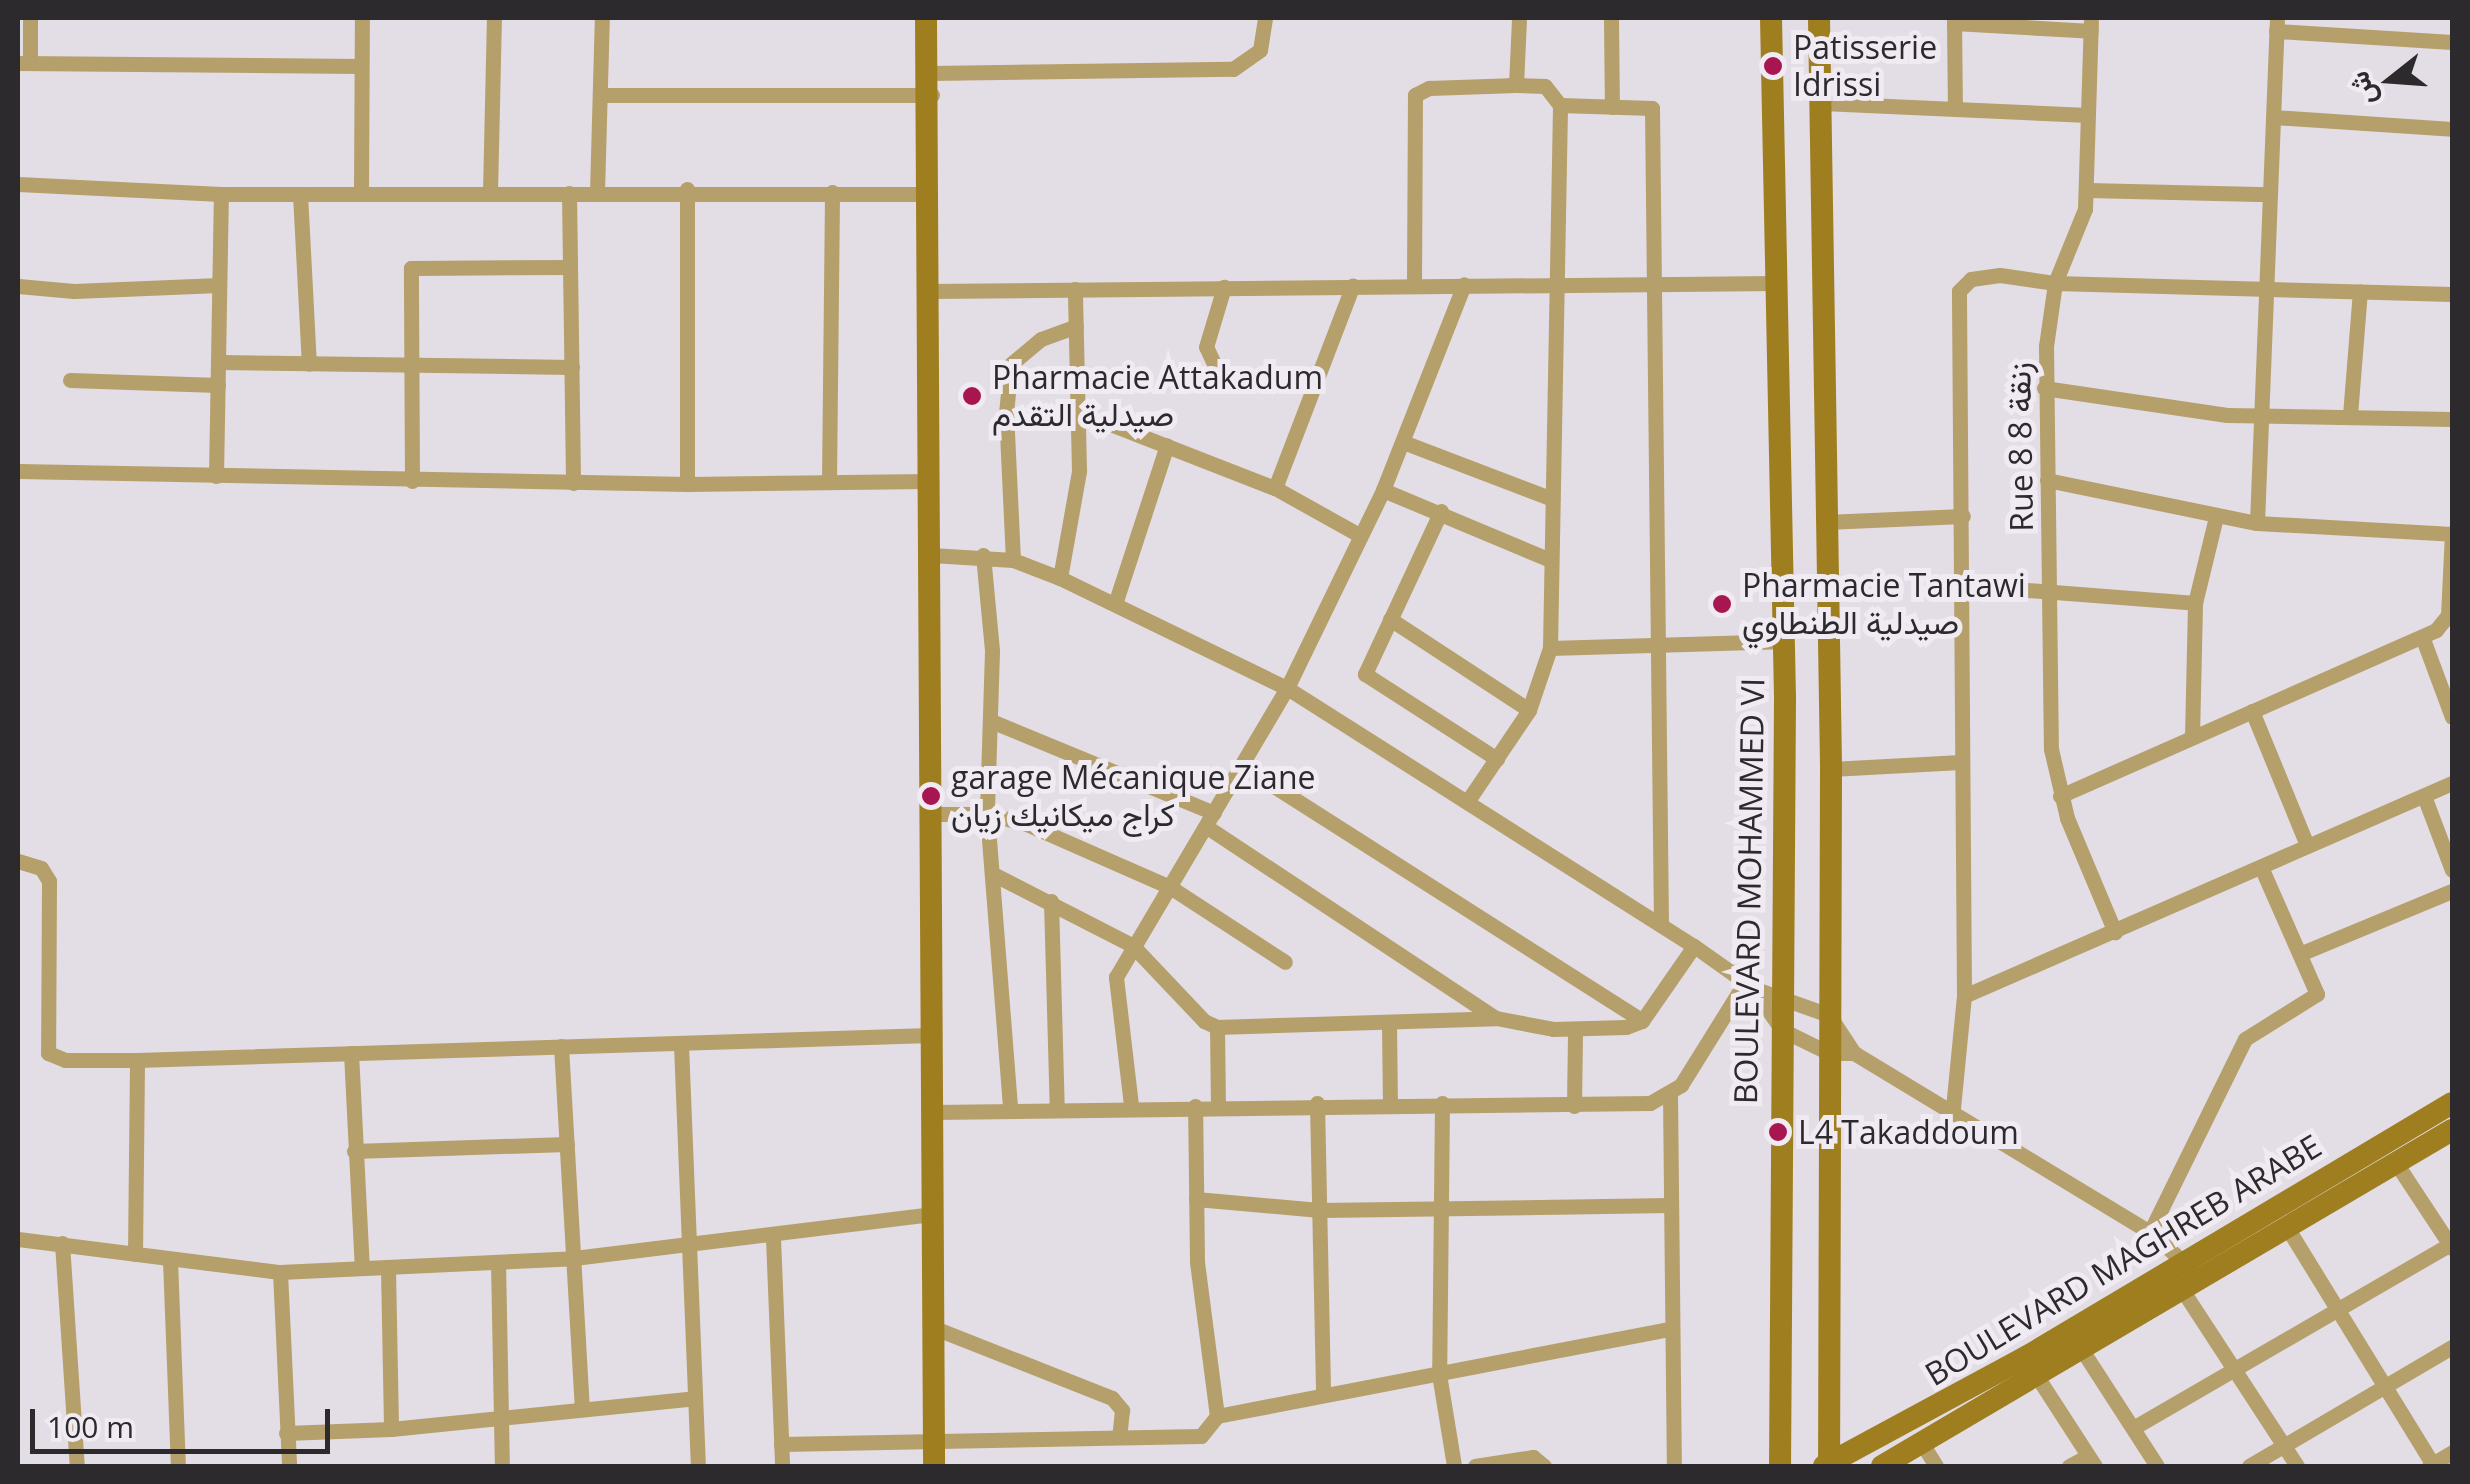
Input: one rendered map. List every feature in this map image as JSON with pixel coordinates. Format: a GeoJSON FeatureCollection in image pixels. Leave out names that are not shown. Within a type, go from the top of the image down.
{"type":"FeatureCollection","features":[{"type":"Feature","properties":{"kind":"main road"},"geometry":{"type":"LineString","coordinates":[[926,18],[931,84],[927,481],[932,555],[930,1035],[937,1329],[934,1455]]}},
{"type":"Feature","properties":{"kind":"main road","name":"BOULEVARD MOHAMMED VI"},"geometry":{"type":"LineString","coordinates":[[1772,18],[1784,641],[1780,1466]]}},
{"type":"Feature","properties":{"kind":"main road"},"geometry":{"type":"LineString","coordinates":[[1819,18],[1831,769],[1827,1466]]}},
{"type":"Feature","properties":{"kind":"main road","name":"BOULEVARD MAGHREB ARABE"},"geometry":{"type":"LineString","coordinates":[[1827,1466],[2452,1104]]}},
{"type":"Feature","properties":{"kind":"main road","name":"BOULEVARD MAGHREB ARABE"},"geometry":{"type":"LineString","coordinates":[[1882,1466],[2038,1378],[2452,1130]]}},
{"type":"Feature","properties":{"kind":"street"},"geometry":{"type":"LineString","coordinates":[[30,18],[24,63],[361,66]]}},
{"type":"Feature","properties":{"kind":"street"},"geometry":{"type":"LineString","coordinates":[[362,18],[362,193]]}},
{"type":"Feature","properties":{"kind":"street"},"geometry":{"type":"LineString","coordinates":[[490,192],[494,18]]}},
{"type":"Feature","properties":{"kind":"street"},"geometry":{"type":"LineString","coordinates":[[597,192],[602,18]]}},
{"type":"Feature","properties":{"kind":"street"},"geometry":{"type":"LineString","coordinates":[[600,95],[1233,69],[1260,50],[1264,18]]}},
{"type":"Feature","properties":{"kind":"street"},"geometry":{"type":"LineString","coordinates":[[1516,85],[1520,18]]}},
{"type":"Feature","properties":{"kind":"street"},"geometry":{"type":"LineString","coordinates":[[1610,18],[1612,107]]}},
{"type":"Feature","properties":{"kind":"street"},"geometry":{"type":"LineString","coordinates":[[1955,106],[1954,20],[2091,24]]}},
{"type":"Feature","properties":{"kind":"street","name":"Rue 8 8 زنقة"},"geometry":{"type":"LineString","coordinates":[[2091,24],[2087,190],[2079,230],[2055,282],[2044,388],[2051,750],[2060,796],[2115,932]]}},
{"type":"Feature","properties":{"kind":"street"},"geometry":{"type":"LineString","coordinates":[[2257,523],[2277,24],[2452,42]]}},
{"type":"Feature","properties":{"kind":"street"},"geometry":{"type":"LineString","coordinates":[[1414,284],[1416,95],[1429,88],[1545,86],[1560,106],[1550,648],[1529,710],[1467,802]]}},
{"type":"Feature","properties":{"kind":"street"},"geometry":{"type":"LineString","coordinates":[[1822,103],[2088,115]]}},
{"type":"Feature","properties":{"kind":"street"},"geometry":{"type":"LineString","coordinates":[[1560,106],[1652,108],[1661,925]]}},
{"type":"Feature","properties":{"kind":"street"},"geometry":{"type":"LineString","coordinates":[[2272,117],[2452,129]]}},
{"type":"Feature","properties":{"kind":"street"},"geometry":{"type":"LineString","coordinates":[[18,184],[221,194],[687,189],[930,194]]}},
{"type":"Feature","properties":{"kind":"street"},"geometry":{"type":"LineString","coordinates":[[687,189],[688,484]]}},
{"type":"Feature","properties":{"kind":"street"},"geometry":{"type":"LineString","coordinates":[[2087,190],[2269,194]]}},
{"type":"Feature","properties":{"kind":"street"},"geometry":{"type":"LineString","coordinates":[[829,482],[832,192]]}},
{"type":"Feature","properties":{"kind":"street"},"geometry":{"type":"LineString","coordinates":[[569,193],[573,484]]}},
{"type":"Feature","properties":{"kind":"street"},"geometry":{"type":"LineString","coordinates":[[216,476],[221,194]]}},
{"type":"Feature","properties":{"kind":"street"},"geometry":{"type":"LineString","coordinates":[[300,194],[309,364]]}},
{"type":"Feature","properties":{"kind":"street"},"geometry":{"type":"LineString","coordinates":[[412,481],[411,268],[570,267]]}},
{"type":"Feature","properties":{"kind":"street"},"geometry":{"type":"LineString","coordinates":[[1953,1108],[1964,996],[1964,516],[1959,291],[1982,276],[2055,282],[2452,294]]}},
{"type":"Feature","properties":{"kind":"street"},"geometry":{"type":"LineString","coordinates":[[928,291],[1775,283]]}},
{"type":"Feature","properties":{"kind":"street"},"geometry":{"type":"LineString","coordinates":[[1131,1105],[1116,977],[1288,688],[1404,442],[1464,284]]}},
{"type":"Feature","properties":{"kind":"street"},"geometry":{"type":"LineString","coordinates":[[18,286],[220,285]]}},
{"type":"Feature","properties":{"kind":"street"},"geometry":{"type":"LineString","coordinates":[[1274,488],[1353,285]]}},
{"type":"Feature","properties":{"kind":"street"},"geometry":{"type":"LineString","coordinates":[[1216,368],[1206,347],[1224,287]]}},
{"type":"Feature","properties":{"kind":"street"},"geometry":{"type":"LineString","coordinates":[[1060,578],[1079,471],[1075,289]]}},
{"type":"Feature","properties":{"kind":"street"},"geometry":{"type":"LineString","coordinates":[[2350,415],[2360,290]]}},
{"type":"Feature","properties":{"kind":"street"},"geometry":{"type":"LineString","coordinates":[[1013,560],[1006,414],[1011,364],[1041,339],[1076,326]]}},
{"type":"Feature","properties":{"kind":"street"},"geometry":{"type":"LineString","coordinates":[[218,362],[572,367]]}},
{"type":"Feature","properties":{"kind":"street"},"geometry":{"type":"LineString","coordinates":[[70,380],[218,386]]}},
{"type":"Feature","properties":{"kind":"street"},"geometry":{"type":"LineString","coordinates":[[2044,388],[2263,416],[2452,419]]}},
{"type":"Feature","properties":{"kind":"street"},"geometry":{"type":"LineString","coordinates":[[1078,411],[1274,488],[1361,536]]}},
{"type":"Feature","properties":{"kind":"street"},"geometry":{"type":"LineString","coordinates":[[1404,442],[1552,499]]}},
{"type":"Feature","properties":{"kind":"street"},"geometry":{"type":"LineString","coordinates":[[1115,604],[1167,445]]}},
{"type":"Feature","properties":{"kind":"street"},"geometry":{"type":"LineString","coordinates":[[18,471],[573,484],[927,481]]}},
{"type":"Feature","properties":{"kind":"street"},"geometry":{"type":"LineString","coordinates":[[2048,480],[2257,523],[2452,534],[2448,615],[2423,639],[2060,796]]}},
{"type":"Feature","properties":{"kind":"street"},"geometry":{"type":"LineString","coordinates":[[1383,490],[1441,511],[1550,560]]}},
{"type":"Feature","properties":{"kind":"street"},"geometry":{"type":"LineString","coordinates":[[1441,511],[1365,664],[1367,677],[1497,759]]}},
{"type":"Feature","properties":{"kind":"street"},"geometry":{"type":"LineString","coordinates":[[1826,522],[1964,516]]}},
{"type":"Feature","properties":{"kind":"street"},"geometry":{"type":"LineString","coordinates":[[2192,737],[2195,603],[2216,517]]}},
{"type":"Feature","properties":{"kind":"street"},"geometry":{"type":"LineString","coordinates":[[932,555],[982,555],[1013,560],[1060,578],[1288,688],[1694,946],[1749,985],[1782,1030],[1829,1053],[1854,1053]]}},
{"type":"Feature","properties":{"kind":"street"},"geometry":{"type":"LineString","coordinates":[[982,555],[991,721],[987,814],[1010,1108]]}},
{"type":"Feature","properties":{"kind":"street"},"geometry":{"type":"LineString","coordinates":[[1963,585],[2195,603]]}},
{"type":"Feature","properties":{"kind":"street"},"geometry":{"type":"LineString","coordinates":[[1390,619],[1529,710]]}},
{"type":"Feature","properties":{"kind":"street"},"geometry":{"type":"LineString","coordinates":[[2423,639],[2452,717]]}},
{"type":"Feature","properties":{"kind":"street"},"geometry":{"type":"LineString","coordinates":[[1550,648],[1784,641]]}},
{"type":"Feature","properties":{"kind":"street"},"geometry":{"type":"LineString","coordinates":[[2252,711],[2308,845]]}},
{"type":"Feature","properties":{"kind":"street"},"geometry":{"type":"LineString","coordinates":[[991,721],[1210,820],[1496,1018]]}},
{"type":"Feature","properties":{"kind":"street"},"geometry":{"type":"LineString","coordinates":[[1831,769],[1961,762]]}},
{"type":"Feature","properties":{"kind":"street"},"geometry":{"type":"LineString","coordinates":[[1244,767],[1642,1021]]}},
{"type":"Feature","properties":{"kind":"street"},"geometry":{"type":"LineString","coordinates":[[1964,996],[2452,783]]}},
{"type":"Feature","properties":{"kind":"street"},"geometry":{"type":"LineString","coordinates":[[2424,796],[2452,870]]}},
{"type":"Feature","properties":{"kind":"street"},"geometry":{"type":"LineString","coordinates":[[931,814],[987,814],[1170,886],[1284,962]]}},
{"type":"Feature","properties":{"kind":"street"},"geometry":{"type":"LineString","coordinates":[[18,861],[41,868],[49,882],[48,1053],[64,1060],[930,1035]]}},
{"type":"Feature","properties":{"kind":"street"},"geometry":{"type":"LineString","coordinates":[[2150,1232],[2246,1040],[2315,998],[2302,953],[2262,867]]}},
{"type":"Feature","properties":{"kind":"street"},"geometry":{"type":"LineString","coordinates":[[993,874],[1132,945],[1204,1021],[1218,1027],[1496,1018],[1576,1030],[1642,1021],[1694,946]]}},
{"type":"Feature","properties":{"kind":"street"},"geometry":{"type":"LineString","coordinates":[[2302,953],[2452,891]]}},
{"type":"Feature","properties":{"kind":"street"},"geometry":{"type":"LineString","coordinates":[[1052,901],[1057,1110]]}},
{"type":"Feature","properties":{"kind":"street"},"geometry":{"type":"LineString","coordinates":[[1749,985],[1782,993],[1829,1015],[1854,1053],[1953,1108],[2150,1232],[2185,1261],[2191,1286],[2234,1370],[2297,1466]]}},
{"type":"Feature","properties":{"kind":"street"},"geometry":{"type":"LineString","coordinates":[[933,1112],[1131,1105],[1650,1104],[1670,1094],[1749,985]]}},
{"type":"Feature","properties":{"kind":"street"},"geometry":{"type":"LineString","coordinates":[[1389,1024],[1390,1106]]}},
{"type":"Feature","properties":{"kind":"street"},"geometry":{"type":"LineString","coordinates":[[1218,1027],[1218,1105]]}},
{"type":"Feature","properties":{"kind":"street"},"geometry":{"type":"LineString","coordinates":[[1574,1106],[1576,1030]]}},
{"type":"Feature","properties":{"kind":"street"},"geometry":{"type":"LineString","coordinates":[[681,1045],[698,1466]]}},
{"type":"Feature","properties":{"kind":"street"},"geometry":{"type":"LineString","coordinates":[[561,1046],[582,1406]]}},
{"type":"Feature","properties":{"kind":"street"},"geometry":{"type":"LineString","coordinates":[[351,1052],[362,1268]]}},
{"type":"Feature","properties":{"kind":"street"},"geometry":{"type":"LineString","coordinates":[[135,1254],[137,1060]]}},
{"type":"Feature","properties":{"kind":"street"},"geometry":{"type":"LineString","coordinates":[[1670,1094],[1674,1466]]}},
{"type":"Feature","properties":{"kind":"street"},"geometry":{"type":"LineString","coordinates":[[1317,1103],[1323,1394]]}},
{"type":"Feature","properties":{"kind":"street"},"geometry":{"type":"LineString","coordinates":[[1442,1103],[1437,1210],[1439,1374],[1454,1466]]}},
{"type":"Feature","properties":{"kind":"street"},"geometry":{"type":"LineString","coordinates":[[1195,1106],[1197,1262],[1217,1416]]}},
{"type":"Feature","properties":{"kind":"street"},"geometry":{"type":"LineString","coordinates":[[354,1151],[567,1144]]}},
{"type":"Feature","properties":{"kind":"street"},"geometry":{"type":"LineString","coordinates":[[2133,1428],[2452,1245],[2396,1163]]}},
{"type":"Feature","properties":{"kind":"street"},"geometry":{"type":"LineString","coordinates":[[1196,1200],[1320,1210],[1670,1205]]}},
{"type":"Feature","properties":{"kind":"street"},"geometry":{"type":"LineString","coordinates":[[18,1239],[280,1272],[574,1258],[773,1238],[934,1214]]}},
{"type":"Feature","properties":{"kind":"street"},"geometry":{"type":"LineString","coordinates":[[2288,1229],[2340,1307],[2432,1466],[2452,1452]]}},
{"type":"Feature","properties":{"kind":"street"},"geometry":{"type":"LineString","coordinates":[[773,1238],[782,1466]]}},
{"type":"Feature","properties":{"kind":"street"},"geometry":{"type":"LineString","coordinates":[[62,1243],[77,1466]]}},
{"type":"Feature","properties":{"kind":"street"},"geometry":{"type":"LineString","coordinates":[[170,1260],[178,1466]]}},
{"type":"Feature","properties":{"kind":"street"},"geometry":{"type":"LineString","coordinates":[[498,1262],[502,1466]]}},
{"type":"Feature","properties":{"kind":"street"},"geometry":{"type":"LineString","coordinates":[[388,1269],[391,1429]]}},
{"type":"Feature","properties":{"kind":"street"},"geometry":{"type":"LineString","coordinates":[[280,1272],[289,1466]]}},
{"type":"Feature","properties":{"kind":"street"},"geometry":{"type":"LineString","coordinates":[[781,1444],[934,1455],[1118,1437],[1190,1441],[1217,1416],[1670,1328]]}},
{"type":"Feature","properties":{"kind":"street"},"geometry":{"type":"LineString","coordinates":[[937,1329],[1112,1398],[1122,1410],[1118,1437]]}},
{"type":"Feature","properties":{"kind":"street"},"geometry":{"type":"LineString","coordinates":[[2250,1466],[2452,1347]]}},
{"type":"Feature","properties":{"kind":"street"},"geometry":{"type":"LineString","coordinates":[[2082,1350],[2157,1466]]}},
{"type":"Feature","properties":{"kind":"street"},"geometry":{"type":"LineString","coordinates":[[2038,1378],[2092,1461],[2070,1466]]}},
{"type":"Feature","properties":{"kind":"street"},"geometry":{"type":"LineString","coordinates":[[286,1433],[391,1429],[503,1419],[582,1406],[694,1398]]}},
{"type":"Feature","properties":{"kind":"street"},"geometry":{"type":"LineString","coordinates":[[1923,1444],[1936,1466]]}},
{"type":"Feature","properties":{"kind":"street"},"geometry":{"type":"LineString","coordinates":[[1475,1466],[1533,1458],[1544,1466]]}},
{"type":"Feature","properties":{"kind":"place","name":"Patisserie Idrissi"},"geometry":{"type":"Point","coordinates":[1773,66]}},
{"type":"Feature","properties":{"kind":"place","name":"Pharmacie Attakadum صيدلية التقدم"},"geometry":{"type":"Point","coordinates":[972,396]}},
{"type":"Feature","properties":{"kind":"place","name":"Pharmacie Tantawi صيدلية الطنطاوي"},"geometry":{"type":"Point","coordinates":[1722,604]}},
{"type":"Feature","properties":{"kind":"place","name":"garage Mécanique Ziane كراج ميكانيك زيان"},"geometry":{"type":"Point","coordinates":[931,796]}},
{"type":"Feature","properties":{"kind":"place","name":"L4 Takaddoum"},"geometry":{"type":"Point","coordinates":[1778,1132]}}]}
